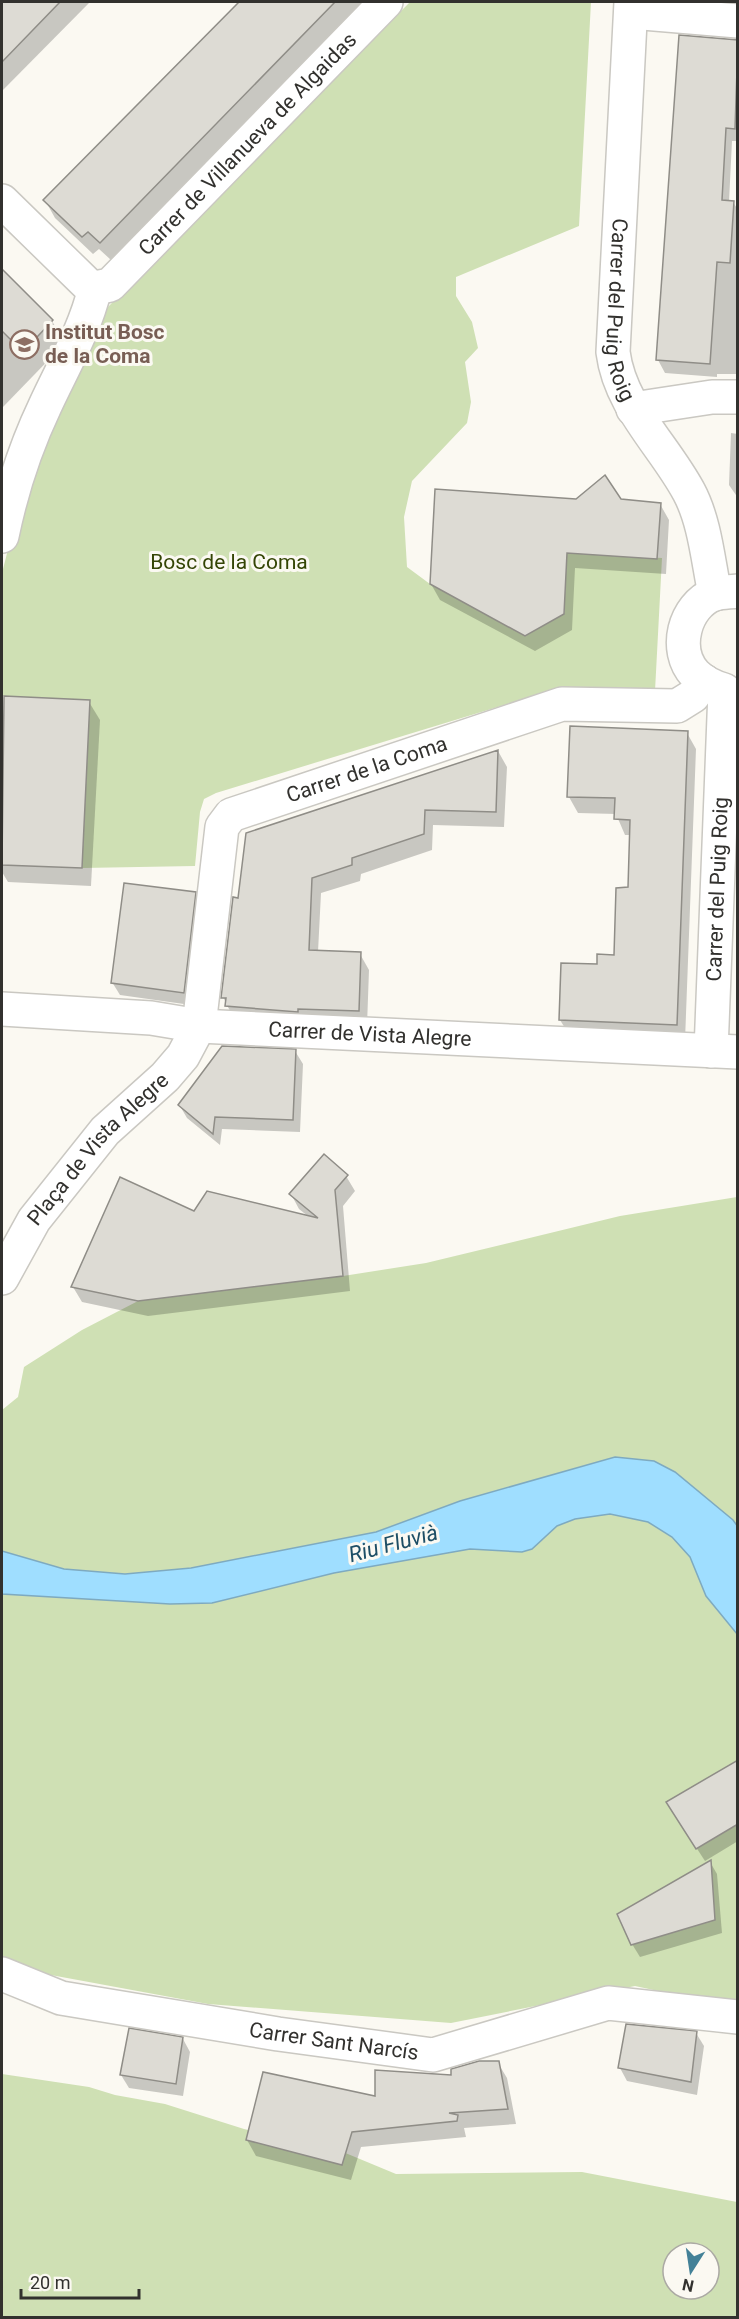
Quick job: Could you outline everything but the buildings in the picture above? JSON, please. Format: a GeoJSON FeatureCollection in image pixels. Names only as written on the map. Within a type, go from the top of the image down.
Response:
{"type":"FeatureCollection","features":[{"type":"Feature","properties":{"kind":"street","name":"Carrer de Villanueva de Algaidas"},"geometry":{"type":"LineString","coordinates":[[103,287],[386,2]]}},
{"type":"Feature","properties":{"kind":"street"},"geometry":{"type":"LineString","coordinates":[[631,7],[738,21]]}},
{"type":"Feature","properties":{"kind":"street","name":"Carrer del Puig Roig"},"geometry":{"type":"LineString","coordinates":[[631,7],[613,352],[622,387],[633,409],[668,455],[696,507],[726,592]]}},
{"type":"Feature","properties":{"kind":"street"},"geometry":{"type":"LineString","coordinates":[[2,201],[87,284],[103,287],[44,408],[29,445],[2,536]]}},
{"type":"Feature","properties":{"kind":"street"},"geometry":{"type":"LineString","coordinates":[[633,409],[712,397],[738,397]]}},
{"type":"Feature","properties":{"kind":"street"},"geometry":{"type":"LineString","coordinates":[[722,687],[689,664],[683,641],[693,610],[726,592]]}},
{"type":"Feature","properties":{"kind":"street","name":"Carrer del Puig Roig"},"geometry":{"type":"LineString","coordinates":[[722,687],[724,1052]]}},
{"type":"Feature","properties":{"kind":"street","name":"Carrer de la Coma"},"geometry":{"type":"LineString","coordinates":[[199,1026],[222,827],[231,815],[562,704],[677,706],[693,696],[722,687]]}},
{"type":"Feature","properties":{"kind":"street","name":"Carrer de Vista Alegre"},"geometry":{"type":"LineString","coordinates":[[2,1009],[151,1018],[199,1026],[724,1052]]}},
{"type":"Feature","properties":{"kind":"street","name":"Plaça de Vista Alegre"},"geometry":{"type":"LineString","coordinates":[[2,1278],[34,1220],[105,1131],[165,1077],[183,1056],[199,1026]]}},
{"type":"Feature","properties":{"kind":"street","name":"Carrer Sant Narcís"},"geometry":{"type":"LineString","coordinates":[[2,1974],[61,1998],[278,2034],[433,2055],[608,2003],[738,2017]]}},
{"type":"Feature","properties":{"kind":"green space","name":"Bosc de la Coma"},"geometry":{"type":"Polygon","coordinates":[[[410,2],[591,2],[579,226],[456,277],[456,296],[472,322],[478,348],[465,362],[471,402],[467,423],[412,481],[404,517],[407,567],[430,584],[525,636],[564,614],[567,553],[662,558],[655,691],[537,695],[216,793],[204,799],[200,812],[195,866],[82,868],[90,701],[2,696],[2,573],[28,476],[105,310],[410,2]]]}},
{"type":"Feature","properties":{"kind":"green space"},"geometry":{"type":"Polygon","coordinates":[[[737,1197],[737,1527],[733,1520],[675,1472],[615,1457],[460,1501],[376,1532],[191,1568],[125,1574],[64,1569],[2,1551],[2,1410],[18,1397],[24,1367],[82,1330],[138,1301],[343,1276],[426,1263],[620,1216],[737,1197]]]}},
{"type":"Feature","properties":{"kind":"green space"},"geometry":{"type":"Polygon","coordinates":[[[618,1490],[737,1589],[737,2008],[635,1986],[451,2023],[208,2004],[2,1966],[2,1565],[210,1584],[618,1490]]]}},
{"type":"Feature","properties":{"kind":"green space"},"geometry":{"type":"Polygon","coordinates":[[[2,2074],[89,2087],[115,2095],[165,2104],[244,2129],[343,2152],[396,2174],[582,2172],[737,2202],[737,2317],[2,2317],[2,2074]]]}},
{"type":"Feature","properties":{"kind":"water","name":"Riu Fluvià"},"geometry":{"type":"Polygon","coordinates":[[[615,1457],[654,1461],[675,1472],[733,1520],[738,1527],[737,1634],[706,1596],[690,1557],[672,1537],[648,1522],[610,1514],[575,1519],[557,1526],[532,1549],[522,1552],[470,1549],[334,1573],[212,1603],[170,1604],[2,1594],[2,1551],[64,1569],[125,1574],[191,1568],[376,1532],[460,1501],[615,1457]]]}},
{"type":"Feature","properties":{"kind":"place","name":"Institut Bosc de la Coma"},"geometry":{"type":"Point","coordinates":[24,344]}}]}
